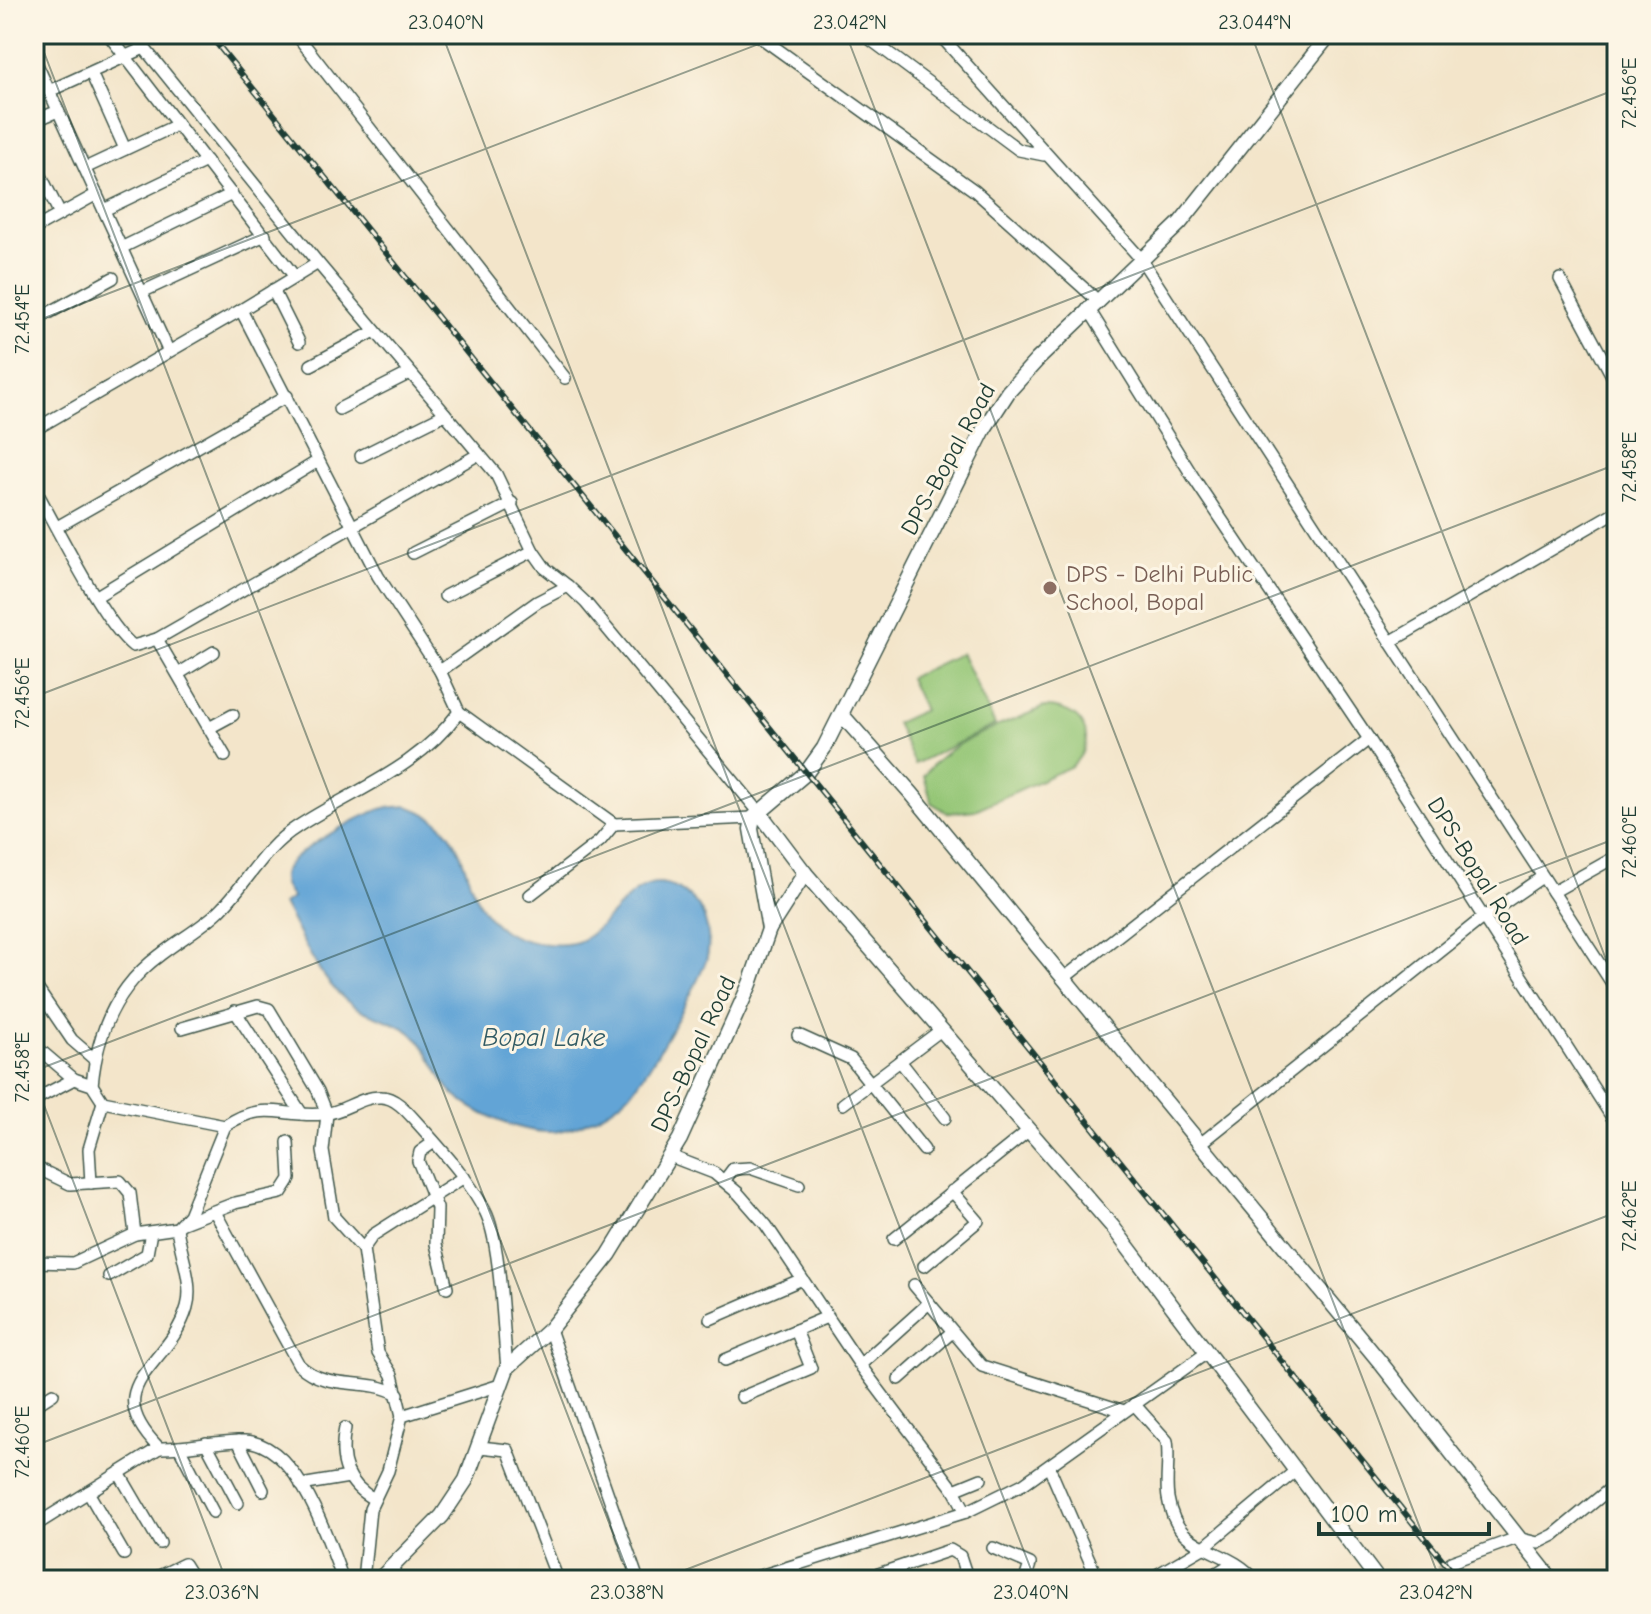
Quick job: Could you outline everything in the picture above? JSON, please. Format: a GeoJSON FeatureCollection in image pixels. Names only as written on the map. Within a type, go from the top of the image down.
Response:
{"type":"FeatureCollection","features":[{"type":"Feature","properties":{"kind":"street"},"geometry":{"type":"LineString","coordinates":[[108,34],[295,277]]}},
{"type":"Feature","properties":{"kind":"street"},"geometry":{"type":"LineString","coordinates":[[133,34],[318,263],[496,474],[533,551],[545,568],[586,603],[756,815],[1132,1251],[1205,1354],[1378,1580]]}},
{"type":"Feature","properties":{"kind":"street"},"geometry":{"type":"LineString","coordinates":[[296,34],[565,378]]}},
{"type":"Feature","properties":{"kind":"street"},"geometry":{"type":"LineString","coordinates":[[756,34],[975,191],[1098,299],[1180,223],[1330,34]]}},
{"type":"Feature","properties":{"kind":"street"},"geometry":{"type":"LineString","coordinates":[[863,34],[1019,150],[1044,155]]}},
{"type":"Feature","properties":{"kind":"street"},"geometry":{"type":"LineString","coordinates":[[939,34],[1044,155],[1141,259],[1617,991]]}},
{"type":"Feature","properties":{"kind":"street"},"geometry":{"type":"LineString","coordinates":[[49,91],[144,48]]}},
{"type":"Feature","properties":{"kind":"street"},"geometry":{"type":"LineString","coordinates":[[34,58],[168,350]]}},
{"type":"Feature","properties":{"kind":"street"},"geometry":{"type":"LineString","coordinates":[[91,73],[125,149]]}},
{"type":"Feature","properties":{"kind":"street"},"geometry":{"type":"LineString","coordinates":[[34,121],[58,111]]}},
{"type":"Feature","properties":{"kind":"street"},"geometry":{"type":"LineString","coordinates":[[85,168],[177,125]]}},
{"type":"Feature","properties":{"kind":"street"},"geometry":{"type":"LineString","coordinates":[[104,210],[206,161]]}},
{"type":"Feature","properties":{"kind":"street"},"geometry":{"type":"LineString","coordinates":[[34,162],[60,214]]}},
{"type":"Feature","properties":{"kind":"street"},"geometry":{"type":"LineString","coordinates":[[34,229],[97,194]]}},
{"type":"Feature","properties":{"kind":"street"},"geometry":{"type":"LineString","coordinates":[[121,248],[232,194]]}},
{"type":"Feature","properties":{"kind":"street"},"geometry":{"type":"LineString","coordinates":[[142,292],[265,235]]}},
{"type":"Feature","properties":{"kind":"street"},"geometry":{"type":"LineString","coordinates":[[34,430],[318,263]]}},
{"type":"Feature","properties":{"kind":"street"},"geometry":{"type":"LineString","coordinates":[[34,321],[113,278]]}},
{"type":"Feature","properties":{"kind":"street"},"geometry":{"type":"LineString","coordinates":[[1560,279],[1617,385]]}},
{"type":"Feature","properties":{"kind":"street"},"geometry":{"type":"LineString","coordinates":[[273,290],[299,342]]}},
{"type":"Feature","properties":{"kind":"street","name":"DPS-Bopal Road"},"geometry":{"type":"LineString","coordinates":[[379,1580],[395,1574],[442,1516],[466,1480],[480,1447],[497,1386],[507,1368],[550,1329],[609,1255],[670,1156],[750,984],[769,929],[751,829],[756,815],[806,773],[841,714],[984,429],[1008,392],[1098,299],[1195,480],[1369,739],[1481,919],[1617,1125]]}},
{"type":"Feature","properties":{"kind":"street"},"geometry":{"type":"LineString","coordinates":[[241,310],[378,576],[440,671],[459,712],[614,824],[756,815]]}},
{"type":"Feature","properties":{"kind":"street"},"geometry":{"type":"LineString","coordinates":[[311,365],[375,331]]}},
{"type":"Feature","properties":{"kind":"street"},"geometry":{"type":"LineString","coordinates":[[339,409],[410,373]]}},
{"type":"Feature","properties":{"kind":"street"},"geometry":{"type":"LineString","coordinates":[[57,527],[287,396]]}},
{"type":"Feature","properties":{"kind":"street"},"geometry":{"type":"LineString","coordinates":[[361,456],[445,414]]}},
{"type":"Feature","properties":{"kind":"street"},"geometry":{"type":"LineString","coordinates":[[34,487],[97,596],[124,639],[133,646],[157,639],[479,454]]}},
{"type":"Feature","properties":{"kind":"street"},"geometry":{"type":"LineString","coordinates":[[97,596],[318,461]]}},
{"type":"Feature","properties":{"kind":"street"},"geometry":{"type":"LineString","coordinates":[[413,553],[512,503]]}},
{"type":"Feature","properties":{"kind":"street"},"geometry":{"type":"LineString","coordinates":[[1390,642],[1617,511]]}},
{"type":"Feature","properties":{"kind":"street"},"geometry":{"type":"LineString","coordinates":[[445,596],[533,551]]}},
{"type":"Feature","properties":{"kind":"street"},"geometry":{"type":"LineString","coordinates":[[440,671],[537,602],[568,586]]}},
{"type":"Feature","properties":{"kind":"street"},"geometry":{"type":"LineString","coordinates":[[157,639],[225,756]]}},
{"type":"Feature","properties":{"kind":"street"},"geometry":{"type":"LineString","coordinates":[[178,674],[214,652]]}},
{"type":"Feature","properties":{"kind":"street"},"geometry":{"type":"LineString","coordinates":[[225,1126],[103,1102],[92,1085],[94,1059],[111,1010],[130,982],[157,957],[219,911],[273,844],[296,827],[422,754],[459,712]]}},
{"type":"Feature","properties":{"kind":"street"},"geometry":{"type":"LineString","coordinates":[[841,714],[1064,978],[1380,1362],[1552,1580]]}},
{"type":"Feature","properties":{"kind":"street"},"geometry":{"type":"LineString","coordinates":[[209,728],[233,715]]}},
{"type":"Feature","properties":{"kind":"street"},"geometry":{"type":"LineString","coordinates":[[1064,978],[1369,739]]}},
{"type":"Feature","properties":{"kind":"street"},"geometry":{"type":"LineString","coordinates":[[530,895],[600,841],[614,824]]}},
{"type":"Feature","properties":{"kind":"street"},"geometry":{"type":"LineString","coordinates":[[1553,892],[1617,856]]}},
{"type":"Feature","properties":{"kind":"street"},"geometry":{"type":"LineString","coordinates":[[769,929],[805,873]]}},
{"type":"Feature","properties":{"kind":"street"},"geometry":{"type":"LineString","coordinates":[[1199,1145],[1481,919],[1542,877]]}},
{"type":"Feature","properties":{"kind":"street"},"geometry":{"type":"LineString","coordinates":[[34,984],[72,1040],[94,1059]]}},
{"type":"Feature","properties":{"kind":"street"},"geometry":{"type":"LineString","coordinates":[[182,1028],[264,1005],[314,1082],[327,1114],[323,1151],[334,1217],[363,1249],[378,1353],[392,1375],[402,1416],[388,1471],[374,1499],[363,1551],[363,1580]]}},
{"type":"Feature","properties":{"kind":"street"},"geometry":{"type":"LineString","coordinates":[[235,1011],[302,1114]]}},
{"type":"Feature","properties":{"kind":"street"},"geometry":{"type":"LineString","coordinates":[[843,1104],[941,1030]]}},
{"type":"Feature","properties":{"kind":"street"},"geometry":{"type":"LineString","coordinates":[[798,1035],[851,1059],[924,1150]]}},
{"type":"Feature","properties":{"kind":"street"},"geometry":{"type":"LineString","coordinates":[[34,1045],[74,1079],[92,1085]]}},
{"type":"Feature","properties":{"kind":"street"},"geometry":{"type":"LineString","coordinates":[[900,1061],[945,1118]]}},
{"type":"Feature","properties":{"kind":"street"},"geometry":{"type":"LineString","coordinates":[[34,1100],[74,1079]]}},
{"type":"Feature","properties":{"kind":"street"},"geometry":{"type":"LineString","coordinates":[[159,1448],[142,1432],[132,1405],[134,1387],[170,1338],[187,1307],[180,1226],[225,1126],[244,1113],[266,1109],[327,1114],[364,1099],[383,1096],[400,1105],[464,1177],[487,1215],[499,1281],[507,1368]]}},
{"type":"Feature","properties":{"kind":"street"},"geometry":{"type":"LineString","coordinates":[[91,1183],[89,1149],[103,1102]]}},
{"type":"Feature","properties":{"kind":"street"},"geometry":{"type":"LineString","coordinates":[[894,1239],[1028,1131]]}},
{"type":"Feature","properties":{"kind":"street"},"geometry":{"type":"LineString","coordinates":[[34,1262],[73,1263],[135,1234],[180,1226],[251,1199],[281,1193],[290,1179],[288,1142]]}},
{"type":"Feature","properties":{"kind":"street"},"geometry":{"type":"LineString","coordinates":[[434,1142],[418,1156],[434,1196],[436,1244],[447,1288]]}},
{"type":"Feature","properties":{"kind":"street"},"geometry":{"type":"LineString","coordinates":[[670,1156],[693,1163],[724,1181],[766,1225],[800,1280],[954,1490],[966,1512]]}},
{"type":"Feature","properties":{"kind":"street"},"geometry":{"type":"LineString","coordinates":[[724,1181],[733,1169],[750,1168],[799,1185]]}},
{"type":"Feature","properties":{"kind":"street"},"geometry":{"type":"LineString","coordinates":[[34,1170],[39,1169],[70,1184],[120,1181],[130,1193],[135,1234]]}},
{"type":"Feature","properties":{"kind":"street"},"geometry":{"type":"LineString","coordinates":[[363,1249],[373,1235],[464,1177]]}},
{"type":"Feature","properties":{"kind":"street"},"geometry":{"type":"LineString","coordinates":[[924,1266],[978,1221],[952,1191]]}},
{"type":"Feature","properties":{"kind":"street"},"geometry":{"type":"LineString","coordinates":[[215,1212],[299,1365],[322,1381],[372,1383],[398,1394]]}},
{"type":"Feature","properties":{"kind":"street"},"geometry":{"type":"LineString","coordinates":[[34,1217],[34,1223]]}},
{"type":"Feature","properties":{"kind":"street"},"geometry":{"type":"LineString","coordinates":[[109,1276],[147,1254],[151,1232]]}},
{"type":"Feature","properties":{"kind":"street"},"geometry":{"type":"LineString","coordinates":[[710,1319],[800,1280]]}},
{"type":"Feature","properties":{"kind":"street"},"geometry":{"type":"LineString","coordinates":[[914,1285],[982,1366],[1000,1375],[1129,1408],[1167,1441],[1168,1498],[1172,1514],[1186,1539],[1233,1563],[1255,1580]]}},
{"type":"Feature","properties":{"kind":"street"},"geometry":{"type":"LineString","coordinates":[[860,1365],[929,1303]]}},
{"type":"Feature","properties":{"kind":"street"},"geometry":{"type":"LineString","coordinates":[[725,1360],[827,1317]]}},
{"type":"Feature","properties":{"kind":"street"},"geometry":{"type":"LineString","coordinates":[[550,1329],[638,1580]]}},
{"type":"Feature","properties":{"kind":"street"},"geometry":{"type":"LineString","coordinates":[[742,1397],[811,1368],[796,1330]]}},
{"type":"Feature","properties":{"kind":"street"},"geometry":{"type":"LineString","coordinates":[[899,1379],[952,1332]]}},
{"type":"Feature","properties":{"kind":"street"},"geometry":{"type":"LineString","coordinates":[[747,1580],[966,1512],[1023,1484],[1205,1354]]}},
{"type":"Feature","properties":{"kind":"street"},"geometry":{"type":"LineString","coordinates":[[402,1416],[497,1386]]}},
{"type":"Feature","properties":{"kind":"street"},"geometry":{"type":"LineString","coordinates":[[34,1406],[53,1394]]}},
{"type":"Feature","properties":{"kind":"street"},"geometry":{"type":"LineString","coordinates":[[345,1428],[341,1450],[349,1477],[363,1493],[374,1499]]}},
{"type":"Feature","properties":{"kind":"street"},"geometry":{"type":"LineString","coordinates":[[238,1441],[263,1490]]}},
{"type":"Feature","properties":{"kind":"street"},"geometry":{"type":"LineString","coordinates":[[34,1526],[159,1448],[238,1441],[263,1444],[274,1450],[301,1485],[343,1580]]}},
{"type":"Feature","properties":{"kind":"street"},"geometry":{"type":"LineString","coordinates":[[206,1443],[238,1503]]}},
{"type":"Feature","properties":{"kind":"street"},"geometry":{"type":"LineString","coordinates":[[179,1447],[213,1512]]}},
{"type":"Feature","properties":{"kind":"street"},"geometry":{"type":"LineString","coordinates":[[480,1447],[508,1450],[558,1580]]}},
{"type":"Feature","properties":{"kind":"street"},"geometry":{"type":"LineString","coordinates":[[1049,1467],[1098,1580]]}},
{"type":"Feature","properties":{"kind":"street"},"geometry":{"type":"LineString","coordinates":[[1148,1580],[1203,1548],[1294,1472]]}},
{"type":"Feature","properties":{"kind":"street"},"geometry":{"type":"LineString","coordinates":[[119,1473],[160,1543]]}},
{"type":"Feature","properties":{"kind":"street"},"geometry":{"type":"LineString","coordinates":[[301,1485],[349,1477]]}},
{"type":"Feature","properties":{"kind":"street"},"geometry":{"type":"LineString","coordinates":[[954,1490],[981,1479]]}},
{"type":"Feature","properties":{"kind":"street"},"geometry":{"type":"LineString","coordinates":[[1451,1562],[1517,1538],[1538,1543],[1554,1535],[1617,1483]]}},
{"type":"Feature","properties":{"kind":"street"},"geometry":{"type":"LineString","coordinates":[[88,1492],[124,1554]]}},
{"type":"Feature","properties":{"kind":"street"},"geometry":{"type":"LineString","coordinates":[[993,1548],[1030,1564],[1025,1580]]}},
{"type":"Feature","properties":{"kind":"street"},"geometry":{"type":"LineString","coordinates":[[861,1580],[950,1550],[960,1556],[968,1580]]}},
{"type":"Feature","properties":{"kind":"street"},"geometry":{"type":"LineString","coordinates":[[1206,1580],[1233,1563]]}},
{"type":"Feature","properties":{"kind":"street"},"geometry":{"type":"LineString","coordinates":[[151,1580],[184,1564],[194,1580]]}},
{"type":"Feature","properties":{"kind":"green space"},"geometry":{"type":"Polygon","coordinates":[[[961,653],[995,725],[915,764],[896,723],[924,710],[909,678],[961,653]]]}},
{"type":"Feature","properties":{"kind":"green space"},"geometry":{"type":"Polygon","coordinates":[[[1044,707],[1068,712],[1083,726],[1085,745],[1072,766],[975,810],[948,813],[932,803],[924,776],[934,763],[978,734],[1044,707]]]}},
{"type":"Feature","properties":{"kind":"water","name":"Bopal Lake"},"geometry":{"type":"Polygon","coordinates":[[[407,806],[431,817],[447,831],[457,847],[477,900],[489,917],[513,936],[544,944],[575,943],[595,931],[631,896],[644,887],[658,884],[674,887],[697,905],[707,928],[708,945],[701,974],[646,1072],[626,1097],[610,1109],[579,1125],[550,1132],[491,1118],[452,1092],[416,1037],[397,1024],[355,1007],[322,974],[283,904],[292,898],[284,885],[283,875],[287,866],[310,846],[357,819],[381,809],[407,806]]]}},
{"type":"Feature","properties":{"kind":"tunnel"},"geometry":{"type":"LineString","coordinates":[[1427,1578],[1451,1562]]}},
{"type":"Feature","properties":{"kind":"railway"},"geometry":{"type":"LineString","coordinates":[[209,34],[1459,1580]]}},
{"type":"Feature","properties":{"kind":"place","name":"DPS - Delhi Public School, Bopal"},"geometry":{"type":"Point","coordinates":[1050,588]}}]}
